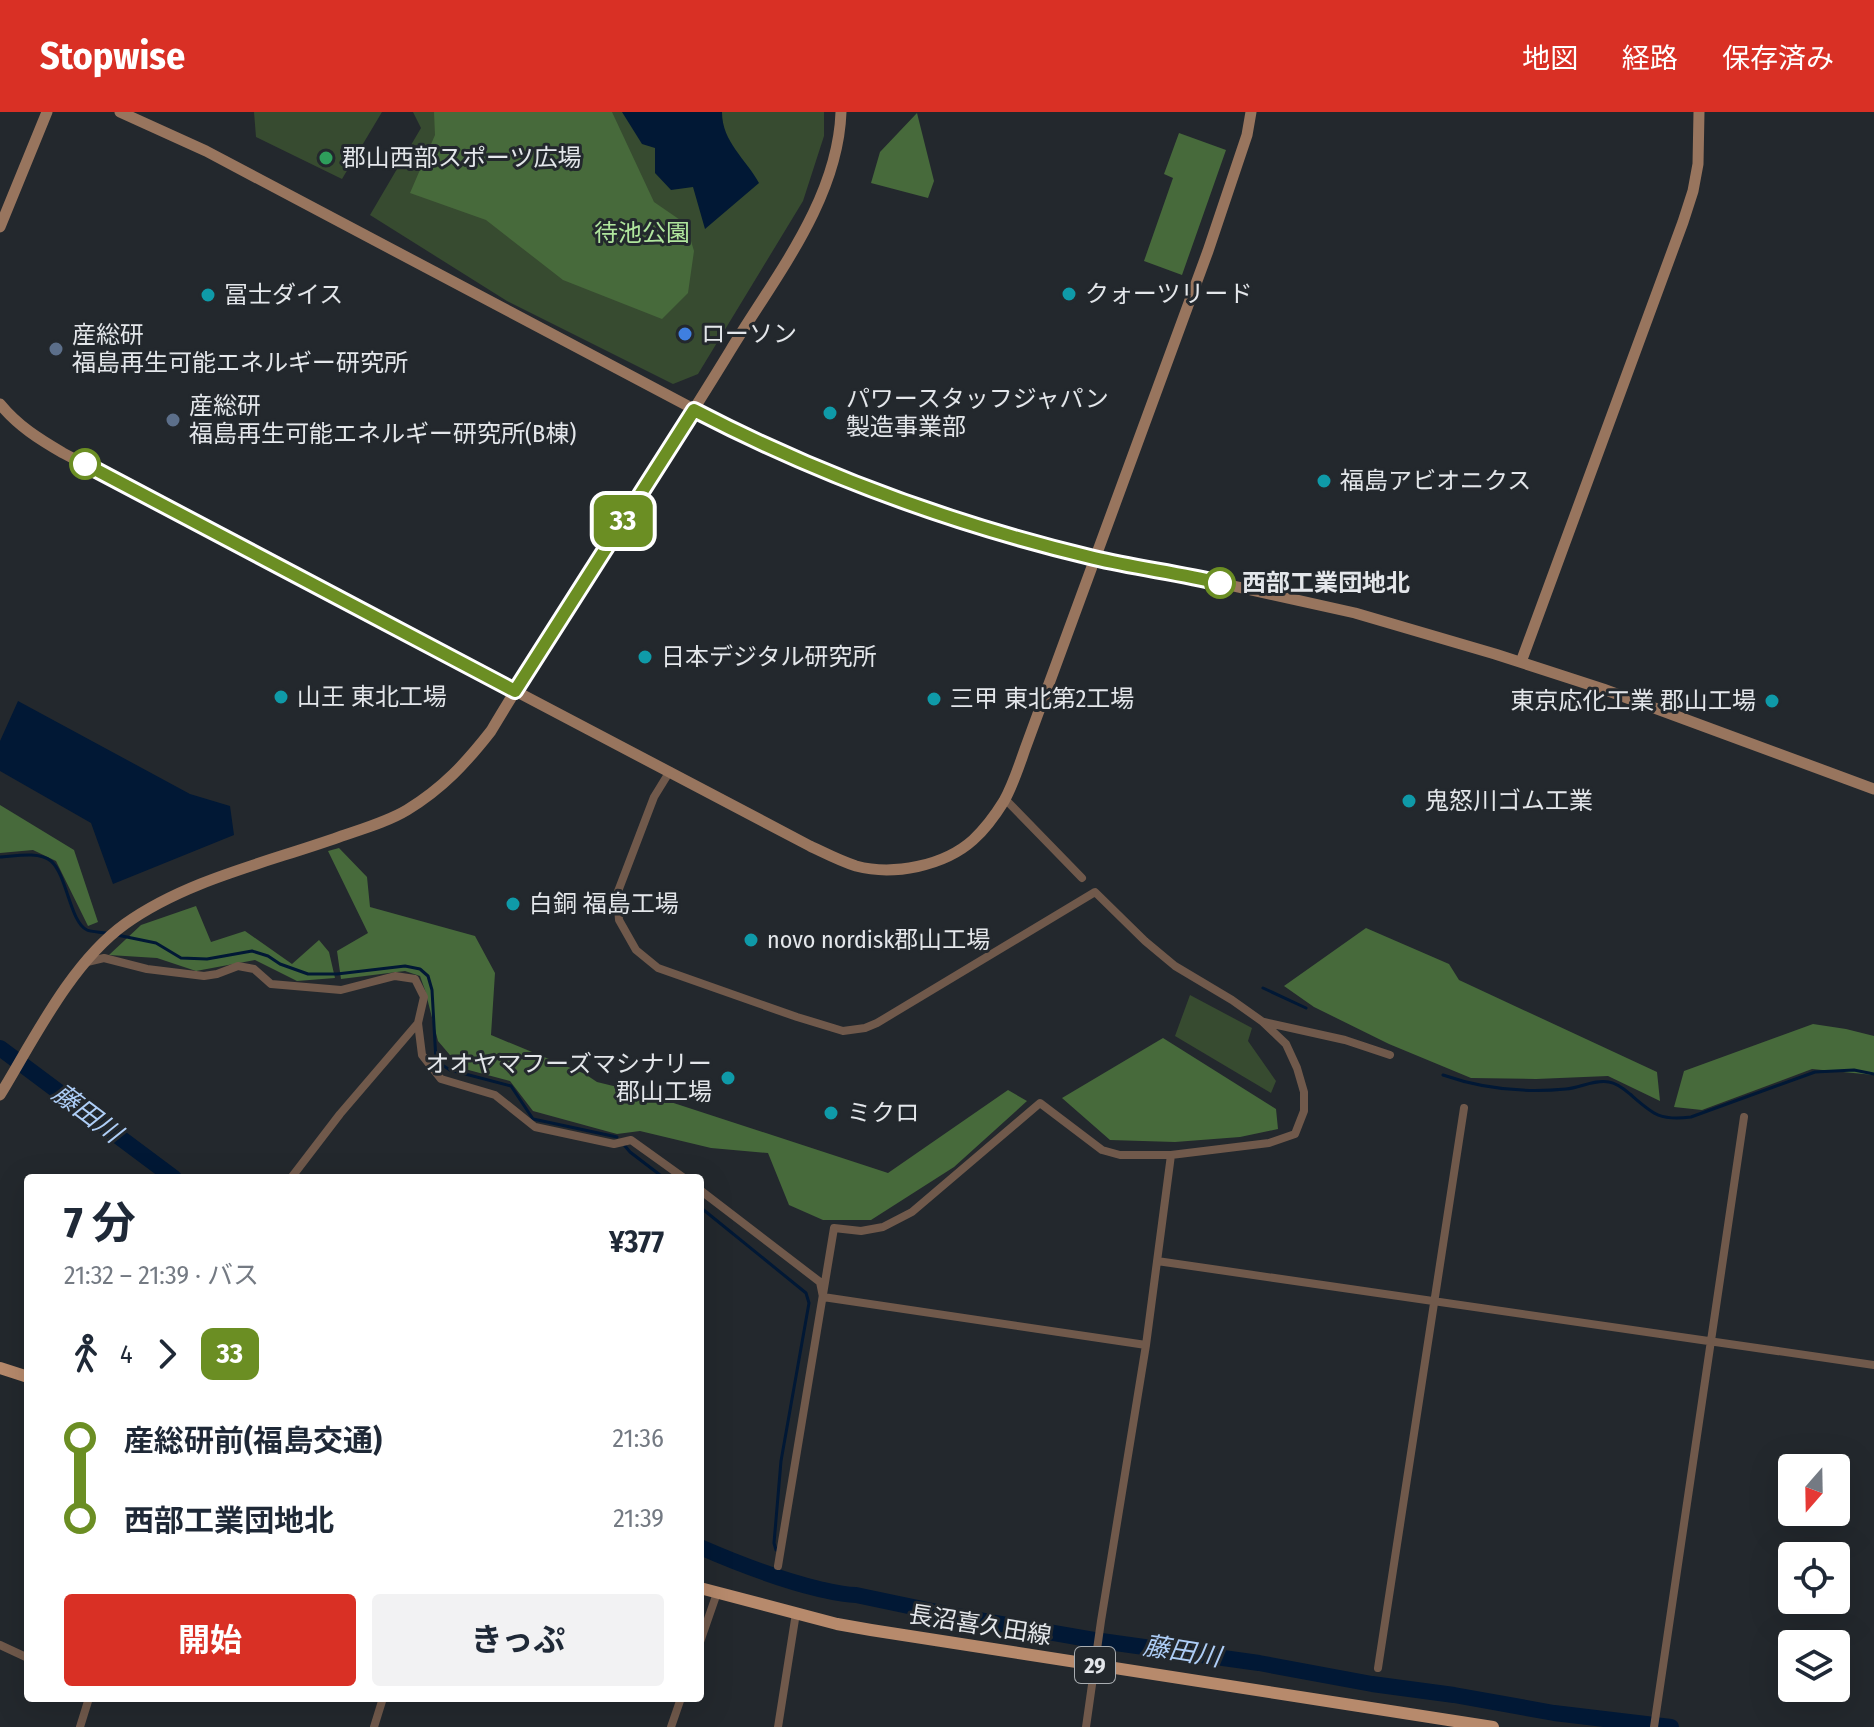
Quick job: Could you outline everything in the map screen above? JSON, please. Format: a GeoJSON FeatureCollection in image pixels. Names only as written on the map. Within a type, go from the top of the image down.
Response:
{"type":"FeatureCollection","features":[{"type":"Feature","properties":{"kind":"main road"},"geometry":{"type":"LineString","coordinates":[[0,1368],[24,1376]]}},
{"type":"Feature","properties":{"kind":"main road","name":"長沼喜久田線"},"geometry":{"type":"LineString","coordinates":[[704,1589],[871,1630],[1096,1662],[1409,1720],[1493,1727]]}},
{"type":"Feature","properties":{"kind":"street"},"geometry":{"type":"LineString","coordinates":[[0,227],[47,112]]}},
{"type":"Feature","properties":{"kind":"street"},"geometry":{"type":"LineString","coordinates":[[120,112],[206,151],[739,433],[836,477],[930,510],[1095,558],[1193,577],[1408,627],[1603,689],[1874,789]]}},
{"type":"Feature","properties":{"kind":"street"},"geometry":{"type":"LineString","coordinates":[[2,1092],[58,998],[99,947],[143,912],[213,880],[368,827],[405,811],[448,781],[468,760],[491,731],[694,410],[819,204],[834,158],[841,112]]}},
{"type":"Feature","properties":{"kind":"street"},"geometry":{"type":"LineString","coordinates":[[0,404],[18,425],[37,438],[833,858],[858,866],[883,869],[930,863],[972,841],[1005,799],[1208,251],[1247,135],[1251,112]]}},
{"type":"Feature","properties":{"kind":"street"},"geometry":{"type":"LineString","coordinates":[[1521,662],[1686,212],[1698,164],[1699,112]]}},
{"type":"Feature","properties":{"kind":"street"},"geometry":{"type":"LineString","coordinates":[[670,771],[654,797],[617,894],[616,907],[619,920],[636,950],[658,968],[843,1031],[865,1028],[1095,892],[1175,966],[1232,1000],[1263,1022],[1286,1044],[1304,1092],[1304,1111],[1295,1134],[1269,1143],[1171,1155],[1120,1155],[1102,1150],[1040,1103],[912,1212],[883,1227],[861,1231],[834,1228],[778,1566]]}},
{"type":"Feature","properties":{"kind":"street"},"geometry":{"type":"LineString","coordinates":[[1005,799],[1082,878]]}},
{"type":"Feature","properties":{"kind":"street"},"geometry":{"type":"LineString","coordinates":[[87,962],[104,958],[147,969],[204,976],[238,966],[254,969],[271,984],[341,990],[395,976],[415,979],[424,997],[418,1023],[422,1055],[441,1079],[495,1095],[535,1127],[614,1144],[631,1140],[678,1174]]}},
{"type":"Feature","properties":{"kind":"street"},"geometry":{"type":"LineString","coordinates":[[1263,1022],[1345,1040],[1390,1055]]}},
{"type":"Feature","properties":{"kind":"street"},"geometry":{"type":"LineString","coordinates":[[294,1174],[340,1114],[418,1023]]}},
{"type":"Feature","properties":{"kind":"street"},"geometry":{"type":"LineString","coordinates":[[1378,1668],[1464,1108]]}},
{"type":"Feature","properties":{"kind":"street"},"geometry":{"type":"LineString","coordinates":[[1654,1727],[1744,1117]]}},
{"type":"Feature","properties":{"kind":"street"},"geometry":{"type":"LineString","coordinates":[[1086,1727],[1146,1345],[1171,1155]]}},
{"type":"Feature","properties":{"kind":"street"},"geometry":{"type":"LineString","coordinates":[[704,1193],[820,1282],[823,1297]]}},
{"type":"Feature","properties":{"kind":"street"},"geometry":{"type":"LineString","coordinates":[[1157,1261],[1874,1365]]}},
{"type":"Feature","properties":{"kind":"street"},"geometry":{"type":"LineString","coordinates":[[823,1297],[1146,1345]]}},
{"type":"Feature","properties":{"kind":"street"},"geometry":{"type":"LineString","coordinates":[[704,1630],[717,1593]]}},
{"type":"Feature","properties":{"kind":"street"},"geometry":{"type":"LineString","coordinates":[[778,1727],[796,1613]]}},
{"type":"Feature","properties":{"kind":"street"},"geometry":{"type":"LineString","coordinates":[[0,1645],[24,1656]]}},
{"type":"Feature","properties":{"kind":"street"},"geometry":{"type":"LineString","coordinates":[[80,1727],[88,1702]]}},
{"type":"Feature","properties":{"kind":"street"},"geometry":{"type":"LineString","coordinates":[[374,1727],[382,1702]]}},
{"type":"Feature","properties":{"kind":"street"},"geometry":{"type":"LineString","coordinates":[[671,1727],[680,1702]]}},
{"type":"Feature","properties":{"kind":"green space","name":"郡山西部スポーツ広場"},"geometry":{"type":"Polygon","coordinates":[[[254,112],[382,112],[342,179],[256,137],[254,112]]]}},
{"type":"Feature","properties":{"kind":"green space","name":"待池公園"},"geometry":{"type":"Polygon","coordinates":[[[413,112],[824,112],[824,136],[803,201],[698,374],[673,384],[507,301],[370,215],[421,128],[413,112]]]}},
{"type":"Feature","properties":{"kind":"green space"},"geometry":{"type":"Polygon","coordinates":[[[434,112],[612,112],[654,202],[686,224],[694,251],[688,293],[662,319],[563,280],[486,220],[410,193],[435,135],[434,112]]]}},
{"type":"Feature","properties":{"kind":"green space"},"geometry":{"type":"Polygon","coordinates":[[[917,113],[934,181],[928,198],[871,183],[880,152],[917,113]]]}},
{"type":"Feature","properties":{"kind":"green space"},"geometry":{"type":"Polygon","coordinates":[[[1179,133],[1226,150],[1182,275],[1144,261],[1173,178],[1164,174],[1179,133]]]}},
{"type":"Feature","properties":{"kind":"green space"},"geometry":{"type":"Polygon","coordinates":[[[0,805],[74,850],[98,922],[88,926],[56,861],[33,850],[0,853],[0,805]]]}},
{"type":"Feature","properties":{"kind":"green space"},"geometry":{"type":"Polygon","coordinates":[[[339,848],[367,877],[370,907],[475,936],[495,973],[491,1035],[585,1074],[597,1082],[646,1094],[888,1173],[1008,1090],[1027,1101],[954,1167],[871,1220],[823,1220],[789,1205],[768,1153],[711,1148],[640,1131],[617,1134],[533,1111],[510,1081],[461,1068],[438,1041],[420,976],[405,971],[341,979],[337,951],[368,933],[328,851],[339,848]]]}},
{"type":"Feature","properties":{"kind":"green space"},"geometry":{"type":"Polygon","coordinates":[[[196,906],[211,942],[245,931],[292,964],[319,940],[329,952],[335,978],[297,981],[255,960],[196,971],[157,958],[109,955],[141,925],[196,906]]]}},
{"type":"Feature","properties":{"kind":"green space"},"geometry":{"type":"Polygon","coordinates":[[[1366,928],[1449,964],[1459,980],[1657,1072],[1660,1101],[1608,1076],[1471,1078],[1389,1044],[1314,1007],[1284,986],[1366,928]]]}},
{"type":"Feature","properties":{"kind":"green space"},"geometry":{"type":"Polygon","coordinates":[[[1190,995],[1252,1028],[1248,1041],[1276,1081],[1271,1093],[1175,1036],[1190,995]]]}},
{"type":"Feature","properties":{"kind":"green space"},"geometry":{"type":"Polygon","coordinates":[[[1813,1024],[1874,1036],[1874,1075],[1812,1069],[1702,1110],[1674,1107],[1684,1071],[1813,1024]]]}},
{"type":"Feature","properties":{"kind":"green space"},"geometry":{"type":"Polygon","coordinates":[[[1163,1038],[1276,1109],[1278,1129],[1240,1137],[1175,1142],[1110,1140],[1062,1098],[1163,1038]]]}},
{"type":"Feature","properties":{"kind":"water"},"geometry":{"type":"Polygon","coordinates":[[[622,112],[722,112],[730,141],[759,183],[705,229],[693,187],[671,190],[655,173],[655,148],[642,144],[622,112]]]}},
{"type":"Feature","properties":{"kind":"water"},"geometry":{"type":"Polygon","coordinates":[[[18,701],[190,794],[230,806],[234,835],[113,884],[91,823],[0,771],[0,741],[18,701]]]}},
{"type":"Feature","properties":{"kind":"waterway"},"geometry":{"type":"LineString","coordinates":[[0,857],[34,855],[51,861],[81,925],[89,931],[106,933]]}},
{"type":"Feature","properties":{"kind":"waterway"},"geometry":{"type":"LineString","coordinates":[[117,935],[156,943],[181,958],[207,959],[252,951],[308,974],[405,966],[420,969],[428,976],[432,990],[436,1061],[450,1070],[511,1086],[533,1119],[617,1137]]}},
{"type":"Feature","properties":{"kind":"waterway"},"geometry":{"type":"LineString","coordinates":[[1263,988],[1306,1008]]}},
{"type":"Feature","properties":{"kind":"waterway","name":"藤田川"},"geometry":{"type":"LineString","coordinates":[[0,1048],[169,1174]]}},
{"type":"Feature","properties":{"kind":"waterway"},"geometry":{"type":"LineString","coordinates":[[1443,1075],[1473,1084],[1520,1090],[1566,1089],[1609,1082],[1620,1086],[1657,1114],[1680,1118],[1691,1117],[1815,1072],[1854,1070],[1874,1074]]}},
{"type":"Feature","properties":{"kind":"waterway"},"geometry":{"type":"LineString","coordinates":[[625,1146],[659,1174]]}},
{"type":"Feature","properties":{"kind":"waterway"},"geometry":{"type":"LineString","coordinates":[[704,1210],[806,1293],[809,1303],[781,1461],[776,1550]]}},
{"type":"Feature","properties":{"kind":"waterway","name":"藤田川"},"geometry":{"type":"LineString","coordinates":[[704,1549],[804,1585],[956,1616],[1554,1713],[1671,1727]]}},
{"type":"Feature","properties":{"kind":"bus line","name":"33"},"geometry":{"type":"LineString","coordinates":[[85,464],[515,691],[694,410],[836,477],[930,510],[1095,558],[1220,583]]}},
{"type":"Feature","properties":{"kind":"place","name":"郡山西部スポーツ広場"},"geometry":{"type":"Point","coordinates":[326,158]}},
{"type":"Feature","properties":{"kind":"place","name":"クォーツリード"},"geometry":{"type":"Point","coordinates":[1069,294]}},
{"type":"Feature","properties":{"kind":"place","name":"冨士ダイス"},"geometry":{"type":"Point","coordinates":[208,295]}},
{"type":"Feature","properties":{"kind":"place","name":"ローソン"},"geometry":{"type":"Point","coordinates":[685,334]}},
{"type":"Feature","properties":{"kind":"place","name":"産総研 福島再生可能エネルギー研究所"},"geometry":{"type":"Point","coordinates":[56,349]}},
{"type":"Feature","properties":{"kind":"place","name":"パワースタッフジャパン 製造事業部"},"geometry":{"type":"Point","coordinates":[830,413]}},
{"type":"Feature","properties":{"kind":"place","name":"産総研 福島再生可能エネルギー研究所(B棟)"},"geometry":{"type":"Point","coordinates":[173,420]}},
{"type":"Feature","properties":{"kind":"place","name":"福島アビオニクス"},"geometry":{"type":"Point","coordinates":[1324,481]}},
{"type":"Feature","properties":{"kind":"place","name":"西部工業団地北"},"geometry":{"type":"Point","coordinates":[1220,583]}},
{"type":"Feature","properties":{"kind":"place","name":"日本デジタル研究所"},"geometry":{"type":"Point","coordinates":[645,657]}},
{"type":"Feature","properties":{"kind":"place","name":"山王 東北工場"},"geometry":{"type":"Point","coordinates":[281,697]}},
{"type":"Feature","properties":{"kind":"place","name":"三甲 東北第2工場"},"geometry":{"type":"Point","coordinates":[934,699]}},
{"type":"Feature","properties":{"kind":"place","name":"東京応化工業 郡山工場"},"geometry":{"type":"Point","coordinates":[1772,701]}},
{"type":"Feature","properties":{"kind":"place","name":"鬼怒川ゴム工業"},"geometry":{"type":"Point","coordinates":[1409,801]}},
{"type":"Feature","properties":{"kind":"place","name":"白銅 福島工場"},"geometry":{"type":"Point","coordinates":[513,904]}},
{"type":"Feature","properties":{"kind":"place","name":"novo nordisk郡山工場"},"geometry":{"type":"Point","coordinates":[751,940]}},
{"type":"Feature","properties":{"kind":"place","name":"オオヤマフーズマシナリー 郡山工場"},"geometry":{"type":"Point","coordinates":[728,1078]}},
{"type":"Feature","properties":{"kind":"place","name":"ミクロ"},"geometry":{"type":"Point","coordinates":[831,1113]}}]}
